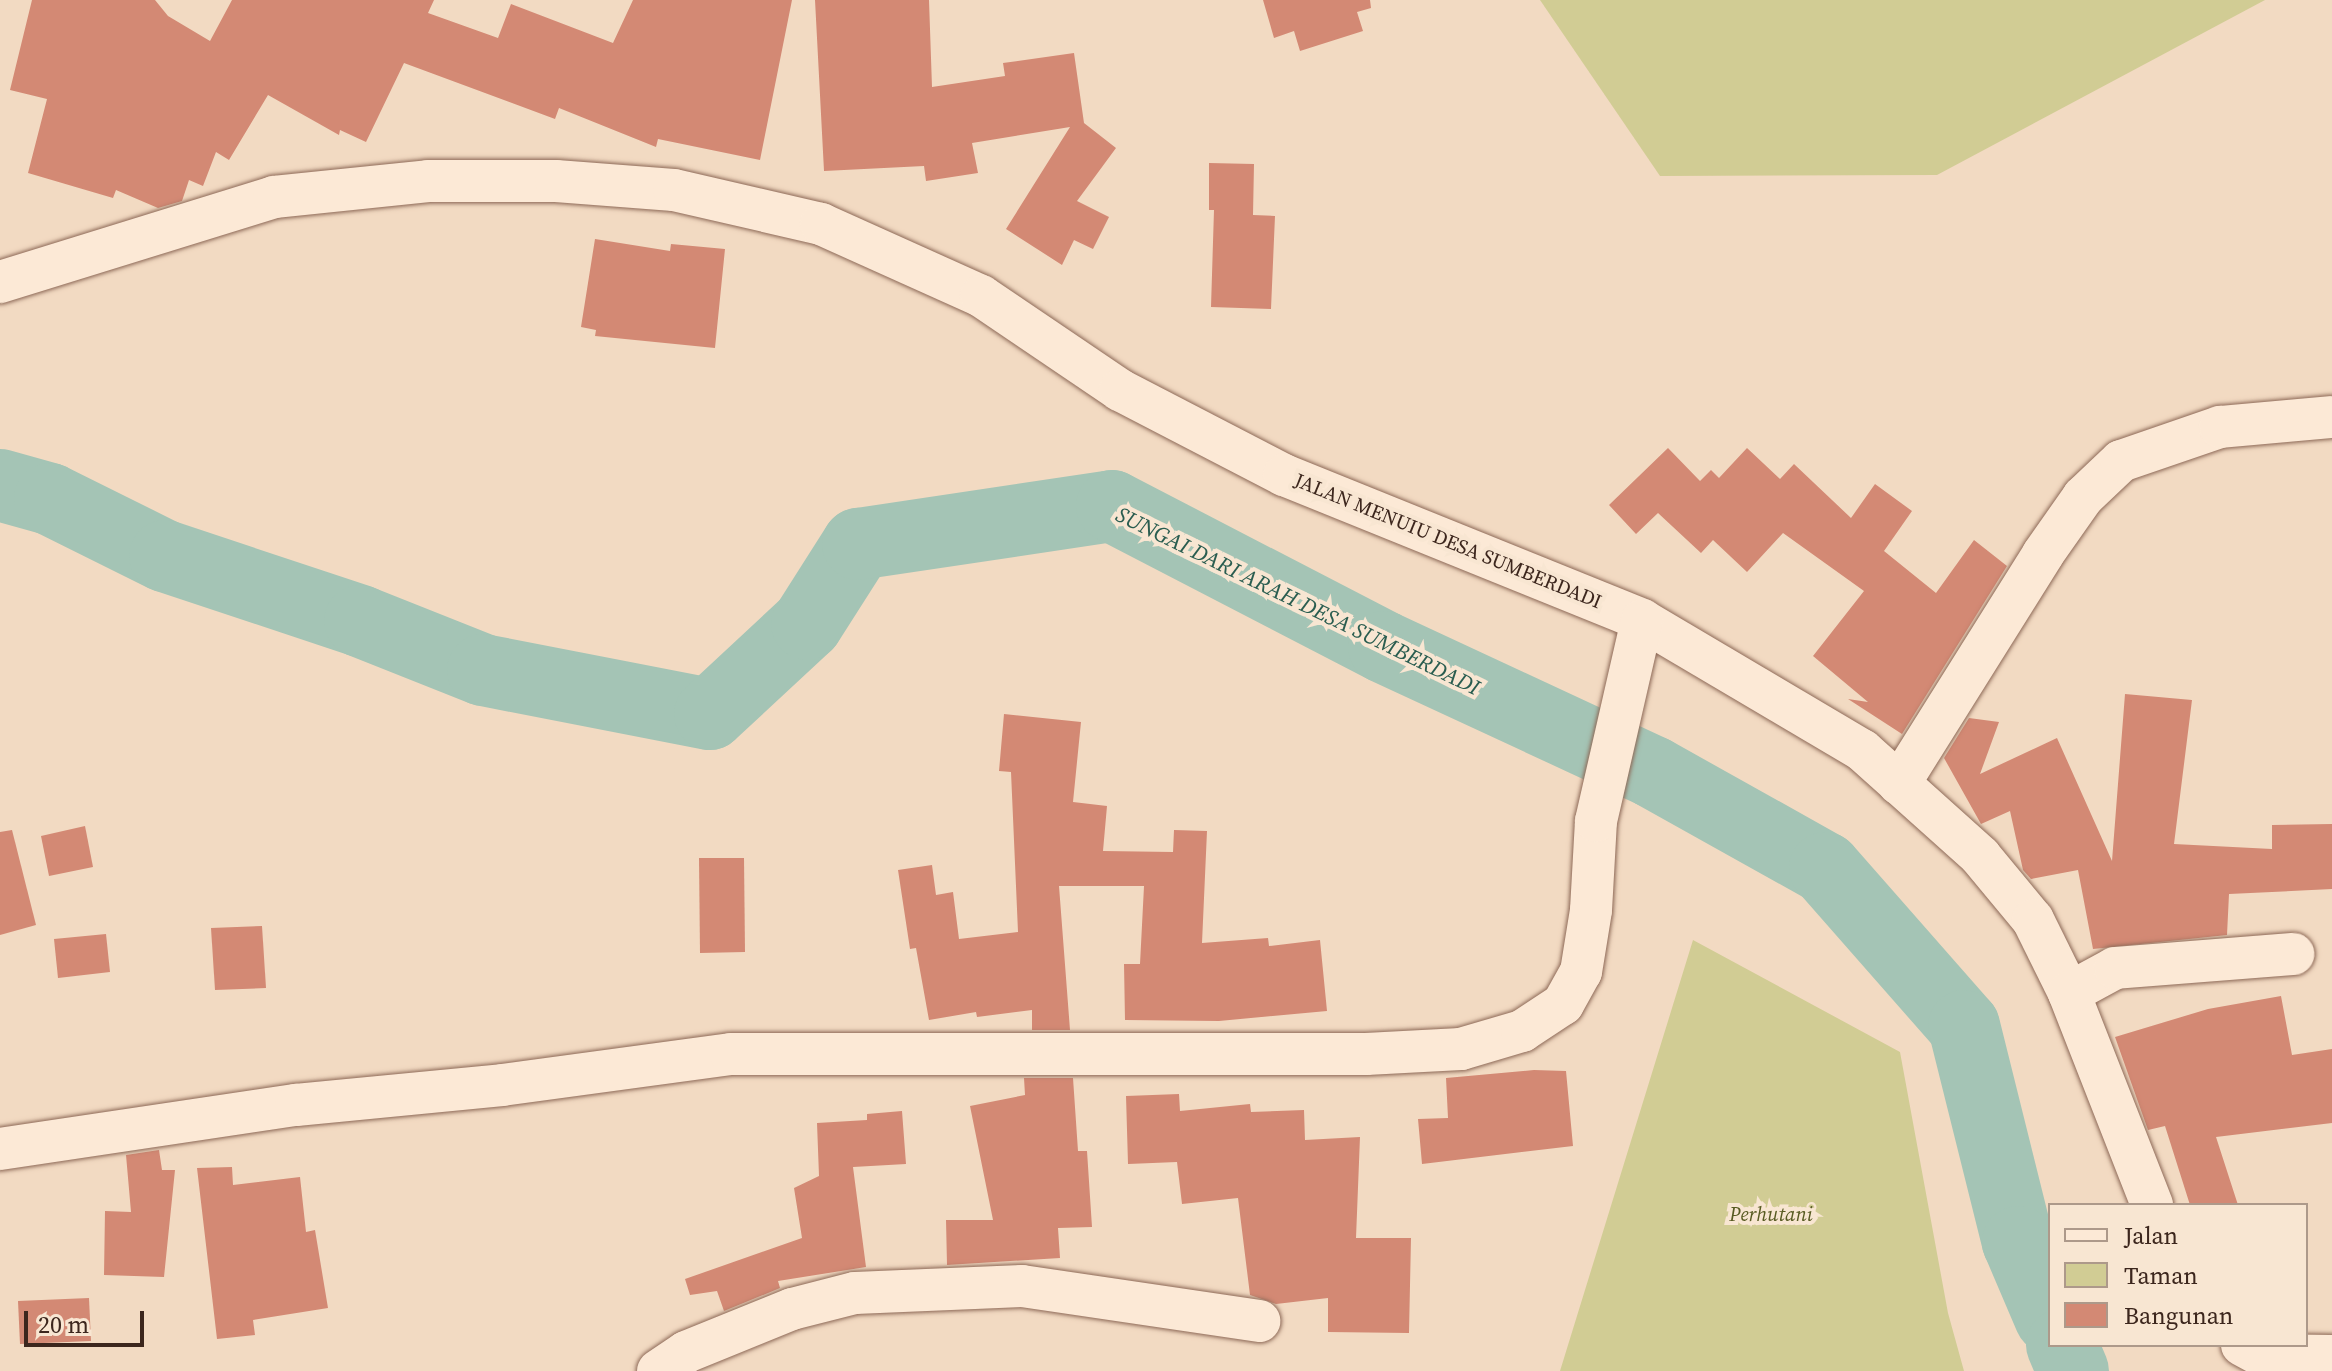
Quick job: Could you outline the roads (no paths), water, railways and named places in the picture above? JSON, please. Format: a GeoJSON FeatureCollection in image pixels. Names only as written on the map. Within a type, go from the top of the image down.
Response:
{"type":"FeatureCollection","features":[{"type":"Feature","properties":{"kind":"street","name":"JALAN MENUIU DESA SUMBERDADI"},"geometry":{"type":"LineString","coordinates":[[0,282],[274,197],[428,181],[556,181],[674,190],[821,224],[981,296],[1120,390],[1284,475],[1642,620],[1862,750],[1980,856],[2033,920],[2069,993],[2151,1203]]}},
{"type":"Feature","properties":{"kind":"street"},"geometry":{"type":"LineString","coordinates":[[1899,784],[2043,554],[2083,497],[2121,461],[2220,427],[2332,417]]}},
{"type":"Feature","properties":{"kind":"street"},"geometry":{"type":"LineString","coordinates":[[0,1149],[296,1105],[502,1085],[731,1054],[872,1058],[1461,1049],[1522,1031],[1563,1004],[1581,972],[1591,910],[1596,821],[1642,620]]}},
{"type":"Feature","properties":{"kind":"street"},"geometry":{"type":"LineString","coordinates":[[2069,993],[2115,968],[2293,954]]}},
{"type":"Feature","properties":{"kind":"street"},"geometry":{"type":"LineString","coordinates":[[658,1371],[686,1352],[792,1309],[855,1293],[1022,1286],[1259,1321]]}},
{"type":"Feature","properties":{"kind":"street"},"geometry":{"type":"LineString","coordinates":[[2246,1347],[2261,1355],[2332,1356]]}},
{"type":"Feature","properties":{"kind":"waterway","name":"SUNGAI DARI ARAH DESA SUMBERDADI"},"geometry":{"type":"LineString","coordinates":[[0,485],[50,499],[165,556],[360,621],[483,670],[710,714],[807,624],[858,544],[1112,506],[1384,647],[1653,772],[1825,868],[1964,1026],[2018,1242],[2048,1312]]}},
{"type":"Feature","properties":{"kind":"waterway","name":"SUNGAI DARI ARAH DESA SUMBERDADI"},"geometry":{"type":"LineString","coordinates":[[2063,1347],[2073,1371]]}},
{"type":"Feature","properties":{"kind":"park label","name":"Perhutani"},"geometry":{"type":"Point","coordinates":[1771,1214]}}]}
